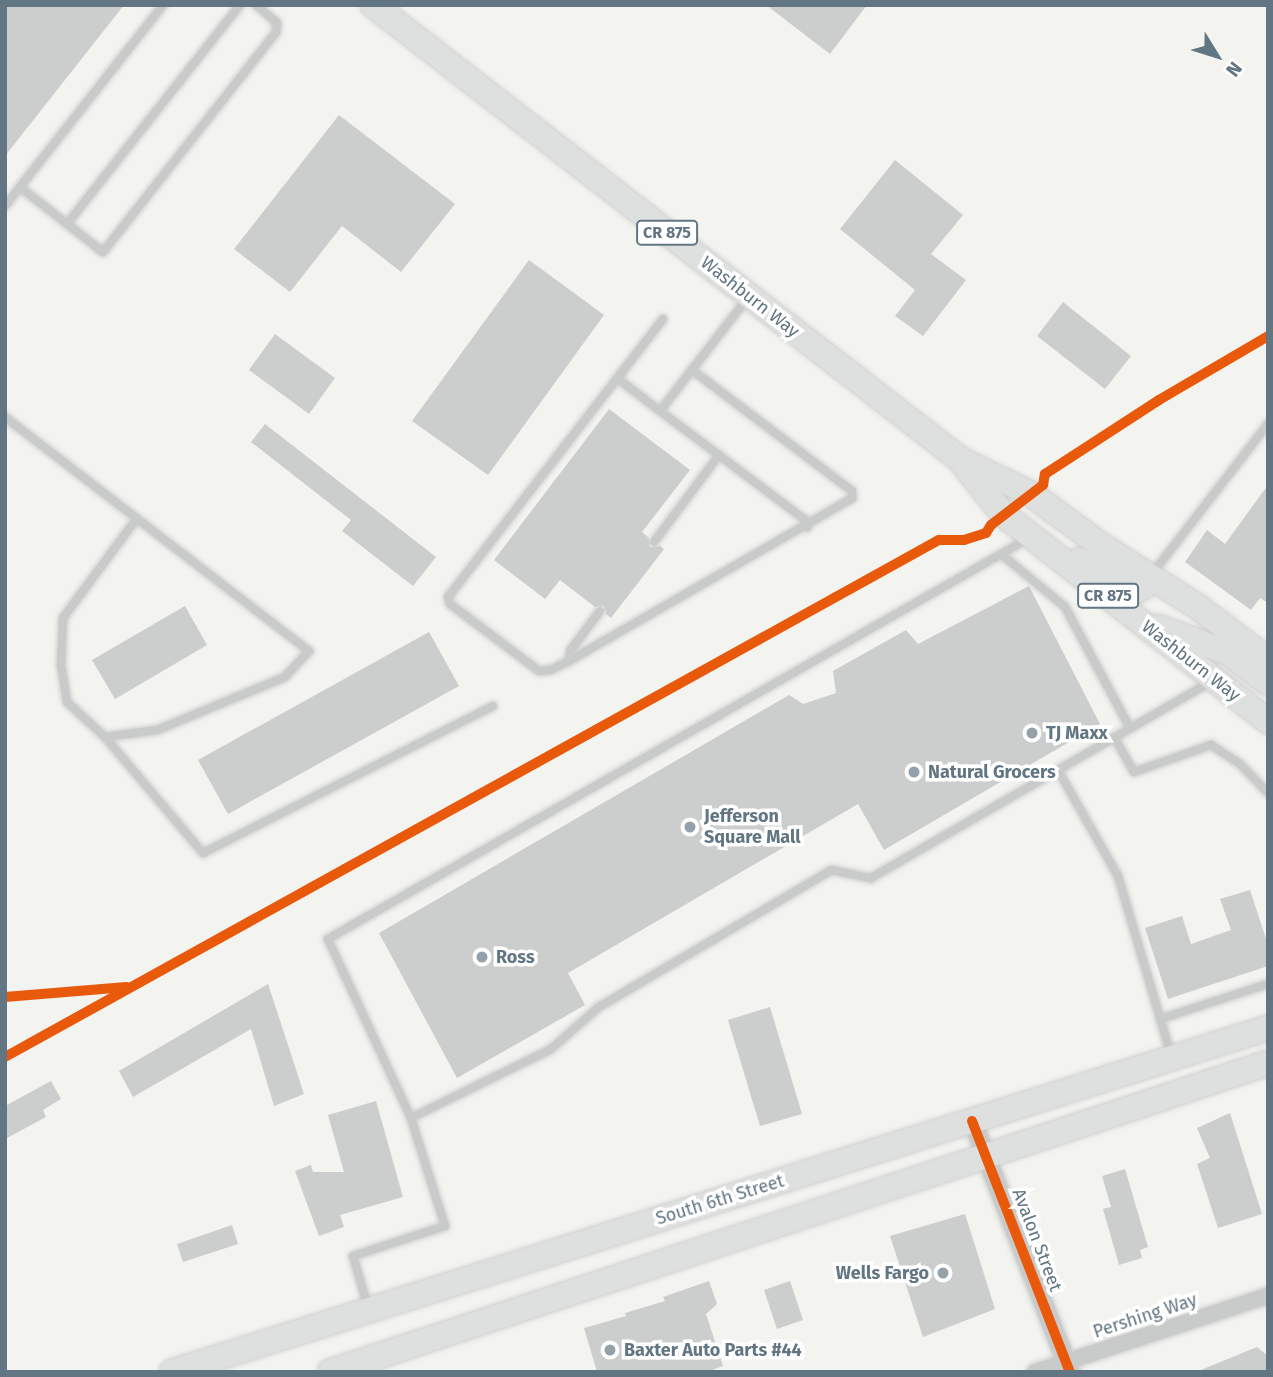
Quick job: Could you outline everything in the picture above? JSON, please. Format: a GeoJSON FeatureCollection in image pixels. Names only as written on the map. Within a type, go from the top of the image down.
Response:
{"type":"FeatureCollection","features":[{"type":"Feature","properties":{"kind":"main road","name":"Washburn Way"},"geometry":{"type":"LineString","coordinates":[[373,5],[961,460],[1031,494],[1102,546],[1198,607],[1268,660]]}},
{"type":"Feature","properties":{"kind":"main road","name":"Washburn Way"},"geometry":{"type":"LineString","coordinates":[[961,460],[1004,515],[1268,721]]}},
{"type":"Feature","properties":{"kind":"main road"},"geometry":{"type":"LineString","coordinates":[[1032,537],[1135,591],[1145,586],[1150,577]]}},
{"type":"Feature","properties":{"kind":"main road"},"geometry":{"type":"LineString","coordinates":[[1138,620],[1227,652],[1268,683]]}},
{"type":"Feature","properties":{"kind":"main road"},"geometry":{"type":"LineString","coordinates":[[1215,680],[1225,673],[1240,677],[1268,699]]}},
{"type":"Feature","properties":{"kind":"main road","name":"South 6th Street"},"geometry":{"type":"LineString","coordinates":[[177,1371],[1268,1028]]}},
{"type":"Feature","properties":{"kind":"main road"},"geometry":{"type":"LineString","coordinates":[[330,1372],[1268,1063]]}},
{"type":"Feature","properties":{"kind":"street","name":"Avalon Street"},"geometry":{"type":"LineString","coordinates":[[972,1121],[1068,1367]]}},
{"type":"Feature","properties":{"kind":"street","name":"Pershing Way"},"geometry":{"type":"LineString","coordinates":[[1035,1372],[1068,1367],[1268,1296]]}},
{"type":"Feature","properties":{"kind":"lane"},"geometry":{"type":"LineString","coordinates":[[5,206],[163,5]]}},
{"type":"Feature","properties":{"kind":"lane"},"geometry":{"type":"LineString","coordinates":[[67,224],[240,5]]}},
{"type":"Feature","properties":{"kind":"lane"},"geometry":{"type":"LineString","coordinates":[[20,187],[103,252],[276,32],[277,23],[256,5]]}},
{"type":"Feature","properties":{"kind":"lane"},"geometry":{"type":"LineString","coordinates":[[660,411],[749,297]]}},
{"type":"Feature","properties":{"kind":"lane"},"geometry":{"type":"LineString","coordinates":[[663,319],[449,597],[450,604],[539,671],[551,670],[807,527],[852,498],[852,491],[692,370]]}},
{"type":"Feature","properties":{"kind":"lane"},"geometry":{"type":"LineString","coordinates":[[617,378],[804,519],[807,527]]}},
{"type":"Feature","properties":{"kind":"lane"},"geometry":{"type":"LineString","coordinates":[[5,417],[309,651],[285,677],[157,730],[105,737]]}},
{"type":"Feature","properties":{"kind":"lane"},"geometry":{"type":"LineString","coordinates":[[1150,577],[1268,424]]}},
{"type":"Feature","properties":{"kind":"lane"},"geometry":{"type":"LineString","coordinates":[[654,542],[719,455]]}},
{"type":"Feature","properties":{"kind":"lane"},"geometry":{"type":"LineString","coordinates":[[136,518],[63,618],[61,666],[67,702],[105,737],[204,853],[493,706]]}},
{"type":"Feature","properties":{"kind":"lane"},"geometry":{"type":"LineString","coordinates":[[369,1310],[353,1256],[445,1226],[411,1118],[328,939],[1032,537]]}},
{"type":"Feature","properties":{"kind":"lane"},"geometry":{"type":"LineString","coordinates":[[1001,554],[1065,607],[1130,729]]}},
{"type":"Feature","properties":{"kind":"lane"},"geometry":{"type":"LineString","coordinates":[[569,660],[570,651],[600,611]]}},
{"type":"Feature","properties":{"kind":"lane"},"geometry":{"type":"LineString","coordinates":[[411,1118],[551,1049],[599,1007],[828,872],[832,870],[871,878],[1215,680]]}},
{"type":"Feature","properties":{"kind":"lane"},"geometry":{"type":"LineString","coordinates":[[1114,737],[1134,772],[1211,745],[1240,764],[1268,793]]}},
{"type":"Feature","properties":{"kind":"lane"},"geometry":{"type":"LineString","coordinates":[[1058,770],[1118,876],[1172,1058]]}},
{"type":"Feature","properties":{"kind":"lane"},"geometry":{"type":"LineString","coordinates":[[1160,1019],[1268,984]]}},
{"type":"Feature","properties":{"kind":"building"},"geometry":{"type":"Polygon","coordinates":[[[5,5],[124,5],[5,156],[5,5]]]}},
{"type":"Feature","properties":{"kind":"building"},"geometry":{"type":"Polygon","coordinates":[[[766,5],[867,5],[830,54],[766,5]]]}},
{"type":"Feature","properties":{"kind":"building"},"geometry":{"type":"Polygon","coordinates":[[[339,115],[455,204],[401,272],[342,226],[290,292],[234,249],[339,115]]]}},
{"type":"Feature","properties":{"kind":"building"},"geometry":{"type":"Polygon","coordinates":[[[895,160],[963,215],[931,254],[966,280],[923,336],[895,316],[915,290],[840,229],[895,160]]]}},
{"type":"Feature","properties":{"kind":"building"},"geometry":{"type":"Polygon","coordinates":[[[529,260],[604,315],[488,475],[412,421],[529,260]]]}},
{"type":"Feature","properties":{"kind":"building"},"geometry":{"type":"Polygon","coordinates":[[[1063,302],[1131,356],[1105,389],[1037,336],[1063,302]]]}},
{"type":"Feature","properties":{"kind":"building"},"geometry":{"type":"Polygon","coordinates":[[[275,334],[335,378],[309,414],[249,370],[275,334]]]}},
{"type":"Feature","properties":{"kind":"building"},"geometry":{"type":"Polygon","coordinates":[[[609,409],[690,470],[642,532],[649,538],[650,547],[660,546],[664,549],[611,618],[606,614],[604,606],[595,607],[560,580],[545,599],[494,560],[609,409]]]}},
{"type":"Feature","properties":{"kind":"building"},"geometry":{"type":"Polygon","coordinates":[[[265,424],[436,557],[413,586],[342,531],[351,520],[251,442],[265,424]]]}},
{"type":"Feature","properties":{"kind":"building"},"geometry":{"type":"Polygon","coordinates":[[[1268,485],[1268,603],[1260,598],[1251,610],[1185,562],[1207,530],[1225,544],[1268,485]]]}},
{"type":"Feature","properties":{"kind":"building","name":"Jefferson Square Mall"},"geometry":{"type":"Polygon","coordinates":[[[1029,586],[1100,724],[884,850],[858,804],[568,973],[585,1005],[457,1078],[379,933],[789,695],[803,704],[836,693],[833,671],[906,630],[918,644],[1029,586]]]}},
{"type":"Feature","properties":{"kind":"building"},"geometry":{"type":"Polygon","coordinates":[[[185,606],[207,645],[115,699],[92,660],[185,606]]]}},
{"type":"Feature","properties":{"kind":"building"},"geometry":{"type":"Polygon","coordinates":[[[429,632],[459,686],[228,814],[198,760],[429,632]]]}},
{"type":"Feature","properties":{"kind":"building"},"geometry":{"type":"Polygon","coordinates":[[[1250,890],[1268,945],[1268,966],[1168,999],[1145,928],[1182,916],[1191,944],[1231,930],[1220,899],[1250,890]]]}},
{"type":"Feature","properties":{"kind":"building"},"geometry":{"type":"Polygon","coordinates":[[[268,984],[304,1094],[274,1106],[251,1029],[133,1097],[119,1071],[268,984]]]}},
{"type":"Feature","properties":{"kind":"building"},"geometry":{"type":"Polygon","coordinates":[[[770,1007],[802,1114],[760,1126],[728,1020],[770,1007]]]}},
{"type":"Feature","properties":{"kind":"building"},"geometry":{"type":"Polygon","coordinates":[[[51,1081],[61,1099],[43,1110],[46,1117],[5,1139],[5,1106],[51,1081]]]}},
{"type":"Feature","properties":{"kind":"building"},"geometry":{"type":"Polygon","coordinates":[[[376,1101],[403,1197],[340,1215],[344,1227],[319,1236],[295,1171],[311,1165],[313,1172],[344,1172],[328,1115],[376,1101]]]}},
{"type":"Feature","properties":{"kind":"building"},"geometry":{"type":"Polygon","coordinates":[[[1230,1113],[1262,1214],[1218,1228],[1197,1164],[1210,1158],[1197,1128],[1230,1113]]]}},
{"type":"Feature","properties":{"kind":"building"},"geometry":{"type":"Polygon","coordinates":[[[1125,1169],[1148,1247],[1140,1250],[1142,1258],[1119,1265],[1103,1209],[1111,1207],[1102,1176],[1125,1169]]]}},
{"type":"Feature","properties":{"kind":"building","name":"Wells Fargo"},"geometry":{"type":"Polygon","coordinates":[[[965,1214],[995,1309],[923,1337],[890,1236],[965,1214]]]}},
{"type":"Feature","properties":{"kind":"building"},"geometry":{"type":"Polygon","coordinates":[[[232,1225],[238,1244],[183,1262],[177,1244],[232,1225]]]}},
{"type":"Feature","properties":{"kind":"building"},"geometry":{"type":"Polygon","coordinates":[[[709,1281],[717,1304],[706,1314],[723,1366],[707,1372],[597,1372],[584,1328],[626,1316],[625,1313],[665,1301],[663,1297],[709,1281]]]}},
{"type":"Feature","properties":{"kind":"building"},"geometry":{"type":"Polygon","coordinates":[[[790,1281],[803,1320],[777,1329],[764,1290],[790,1281]]]}},
{"type":"Feature","properties":{"kind":"building"},"geometry":{"type":"Polygon","coordinates":[[[1257,1347],[1268,1356],[1268,1372],[1196,1372],[1257,1347]]]}},
{"type":"Feature","properties":{"kind":"cycle path"},"geometry":{"type":"LineString","coordinates":[[5,1057],[939,540],[964,540],[986,533],[991,525],[1043,485],[1045,474],[1159,400],[1268,336]]}},
{"type":"Feature","properties":{"kind":"cycle path"},"geometry":{"type":"LineString","coordinates":[[5,997],[127,987]]}},
{"type":"Feature","properties":{"kind":"cycle path"},"geometry":{"type":"LineString","coordinates":[[972,1121],[1070,1372]]}},
{"type":"Feature","properties":{"kind":"place","name":"TJ Maxx"},"geometry":{"type":"Point","coordinates":[1032,733]}},
{"type":"Feature","properties":{"kind":"place","name":"Natural Grocers"},"geometry":{"type":"Point","coordinates":[914,772]}},
{"type":"Feature","properties":{"kind":"place","name":"Jefferson Square Mall"},"geometry":{"type":"Point","coordinates":[690,827]}},
{"type":"Feature","properties":{"kind":"place","name":"Ross"},"geometry":{"type":"Point","coordinates":[482,957]}},
{"type":"Feature","properties":{"kind":"place","name":"Wells Fargo"},"geometry":{"type":"Point","coordinates":[943,1273]}},
{"type":"Feature","properties":{"kind":"place","name":"Baxter Auto Parts #44"},"geometry":{"type":"Point","coordinates":[610,1350]}}]}
